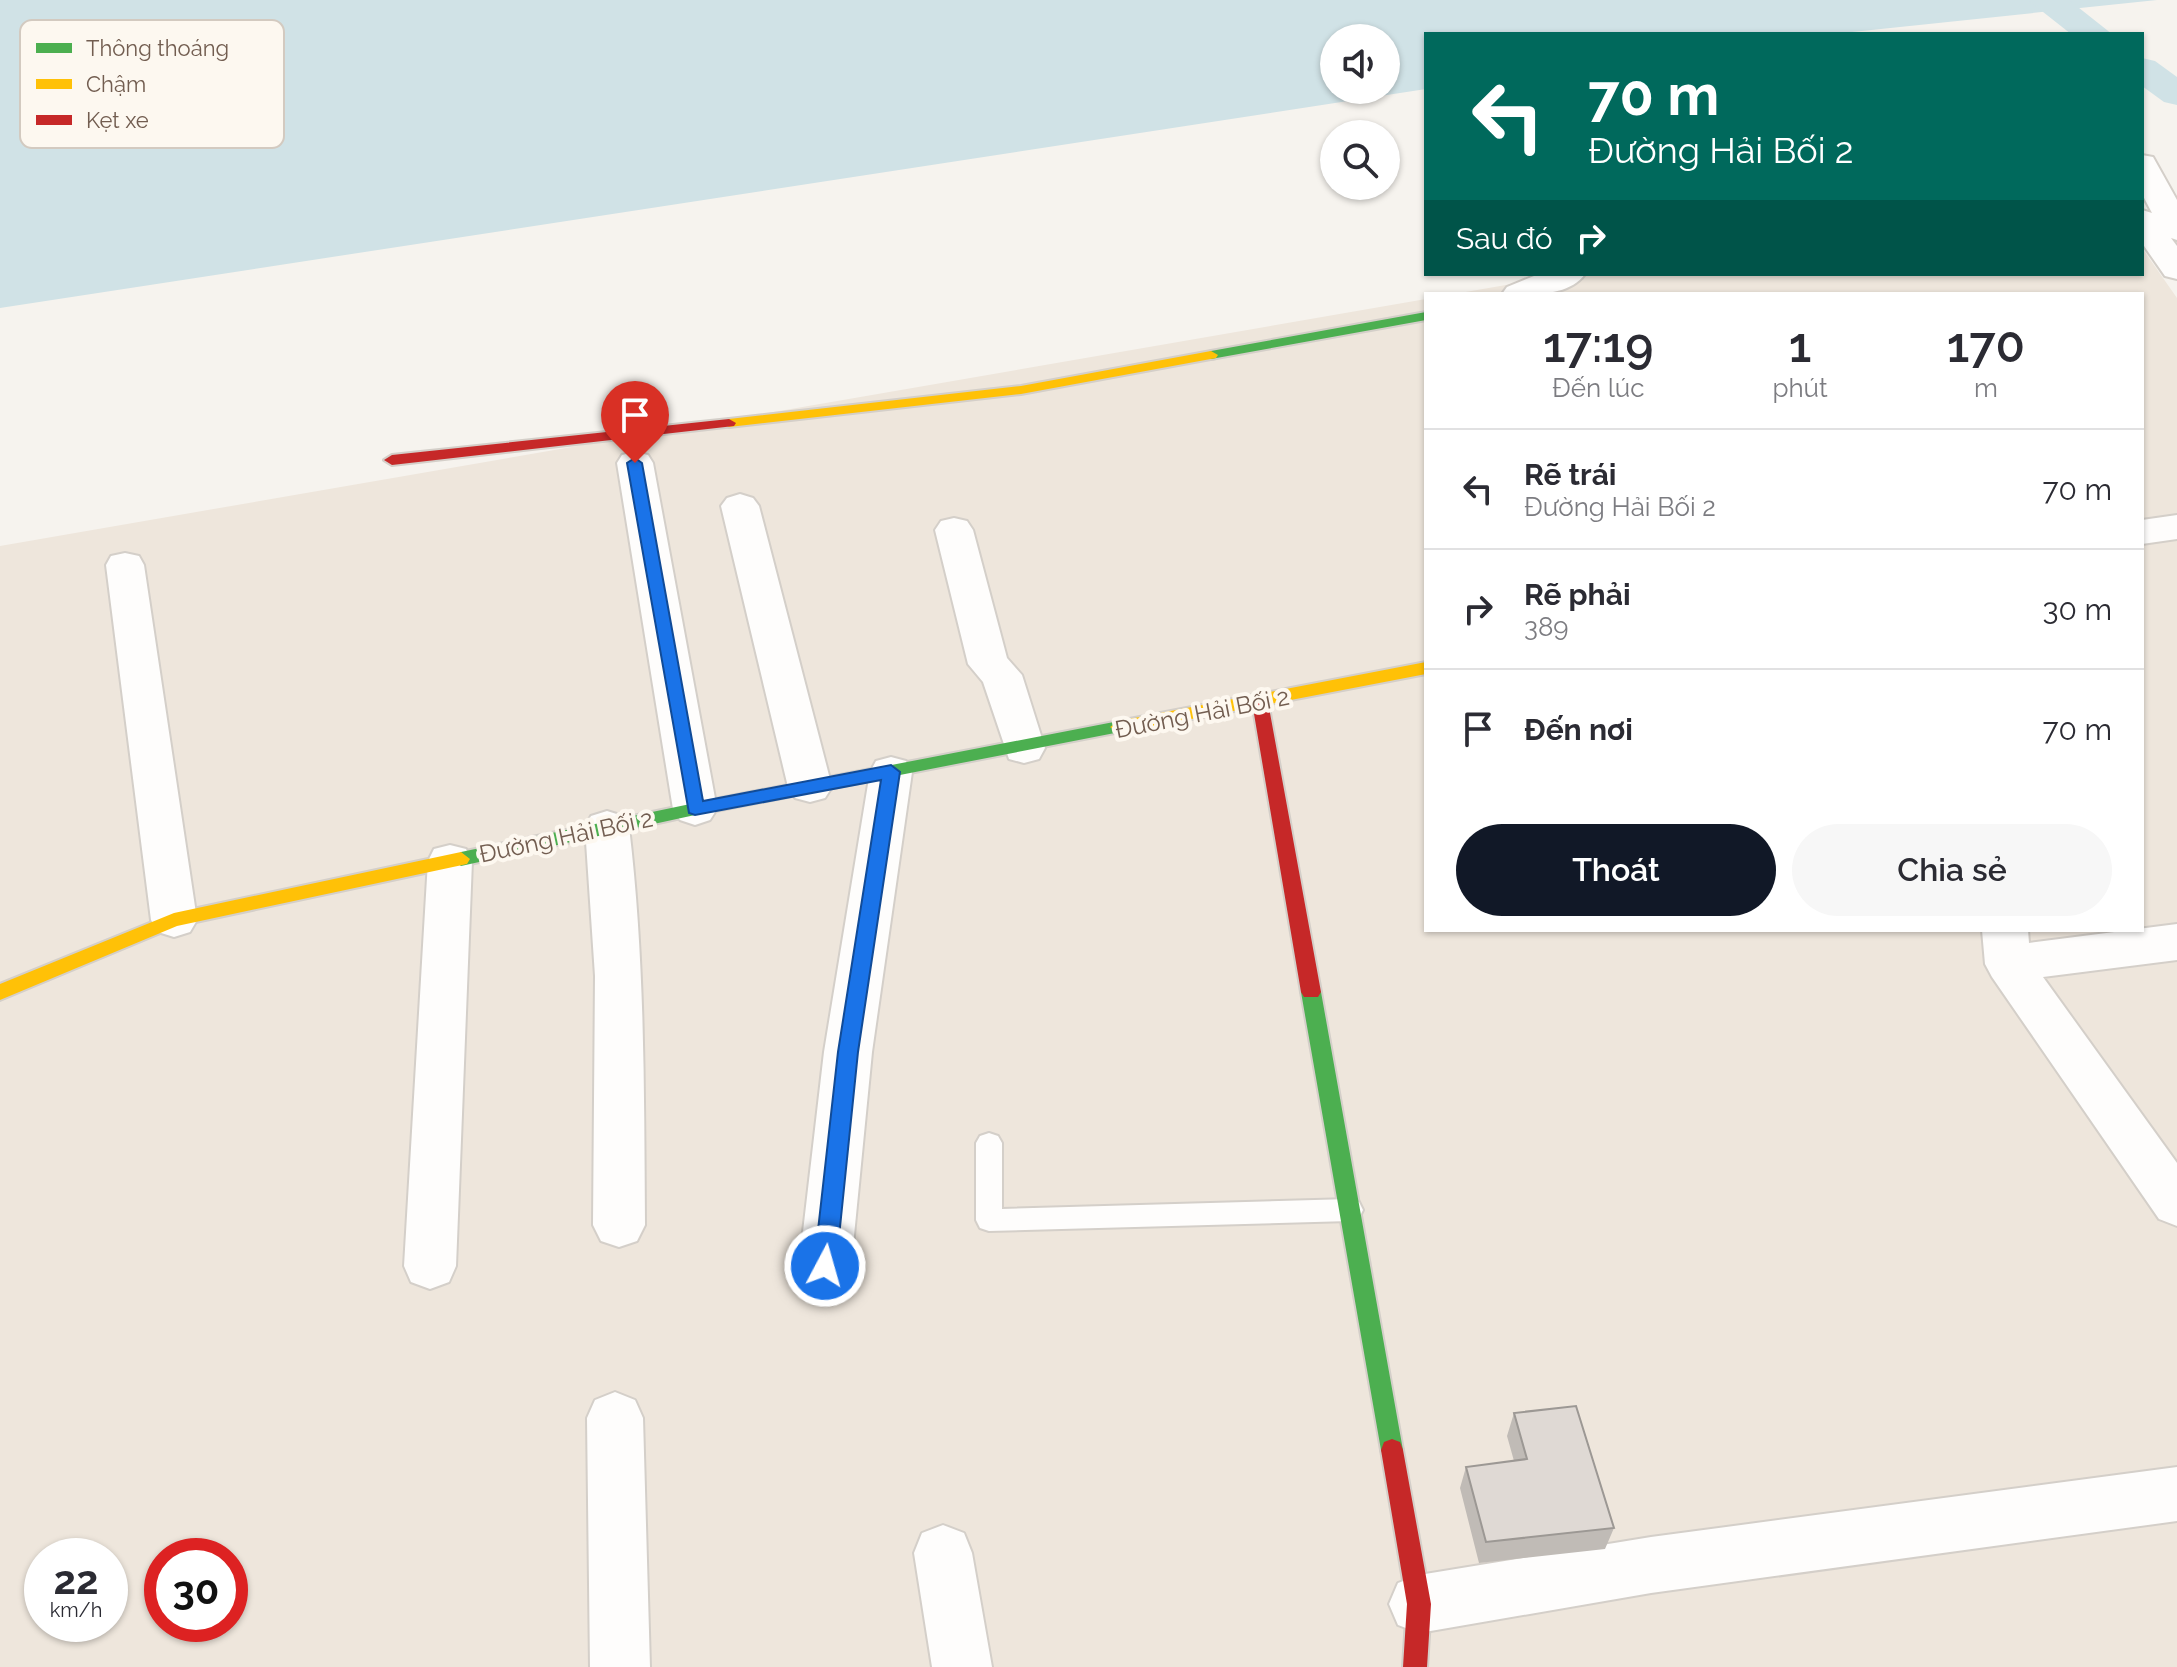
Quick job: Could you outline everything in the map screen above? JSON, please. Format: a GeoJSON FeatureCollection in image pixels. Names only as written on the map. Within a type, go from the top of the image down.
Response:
{"type":"FeatureCollection","features":[{"type":"Feature","properties":{"kind":"street"},"geometry":{"type":"LineString","coordinates":[[2144,168],[2177,230]]}},
{"type":"Feature","properties":{"kind":"street"},"geometry":{"type":"LineString","coordinates":[[2144,223],[2177,269]]}},
{"type":"Feature","properties":{"kind":"street"},"geometry":{"type":"LineString","coordinates":[[1524,292],[1563,276]]}},
{"type":"Feature","properties":{"kind":"street"},"geometry":{"type":"LineString","coordinates":[[392,460],[1021,390],[1424,316]]}},
{"type":"Feature","properties":{"kind":"street"},"geometry":{"type":"LineString","coordinates":[[635,463],[695,809]]}},
{"type":"Feature","properties":{"kind":"street"},"geometry":{"type":"LineString","coordinates":[[740,506],[810,787]]}},
{"type":"Feature","properties":{"kind":"street"},"geometry":{"type":"LineString","coordinates":[[2144,532],[2177,527]]}},
{"type":"Feature","properties":{"kind":"street"},"geometry":{"type":"LineString","coordinates":[[954,530],[988,664],[1002,675],[1024,748]]}},
{"type":"Feature","properties":{"kind":"street"},"geometry":{"type":"LineString","coordinates":[[125,565],[174,920]]}},
{"type":"Feature","properties":{"kind":"street","name":"Đường Hải Bối 2"},"geometry":{"type":"LineString","coordinates":[[0,992],[174,920],[695,809],[1024,748],[1424,668]]}},
{"type":"Feature","properties":{"kind":"street"},"geometry":{"type":"LineString","coordinates":[[1260,702],[1419,1604],[1415,1667]]}},
{"type":"Feature","properties":{"kind":"street"},"geometry":{"type":"LineString","coordinates":[[825,1266],[848,1052],[891,772]]}},
{"type":"Feature","properties":{"kind":"street"},"geometry":{"type":"LineString","coordinates":[[607,827],[613,874],[619,1040],[619,1225]]}},
{"type":"Feature","properties":{"kind":"street"},"geometry":{"type":"LineString","coordinates":[[430,1266],[450,861]]}},
{"type":"Feature","properties":{"kind":"street"},"geometry":{"type":"LineString","coordinates":[[2006,947],[2177,942]]}},
{"type":"Feature","properties":{"kind":"street"},"geometry":{"type":"LineString","coordinates":[[2006,947],[2177,1204]]}},
{"type":"Feature","properties":{"kind":"street"},"geometry":{"type":"LineString","coordinates":[[615,1418],[618,1446],[620,1667]]}},
{"type":"Feature","properties":{"kind":"street"},"geometry":{"type":"LineString","coordinates":[[1419,1604],[1651,1565],[2177,1494]]}},
{"type":"Feature","properties":{"kind":"street"},"geometry":{"type":"LineString","coordinates":[[943,1553],[962,1667]]}},
{"type":"Feature","properties":{"kind":"lane"},"geometry":{"type":"LineString","coordinates":[[989,1143],[989,1220],[1350,1210]]}},
{"type":"Feature","properties":{"kind":"shaded area"},"geometry":{"type":"Polygon","coordinates":[[[0,0],[2157,0],[1852,32],[1424,32],[1424,89],[1400,93],[1400,24],[1320,24],[1320,104],[1328,104],[0,308],[0,0]]]}},
{"type":"Feature","properties":{"kind":"shaded area"},"geometry":{"type":"Polygon","coordinates":[[[2144,251],[2177,298],[2177,1667],[0,1667],[0,546],[1424,299],[1424,932],[2144,932],[2144,292],[1466,292],[1558,276],[2144,276],[2144,251]]]}},
{"type":"Feature","properties":{"kind":"building"},"geometry":{"type":"Polygon","coordinates":[[[1576,1406],[1614,1528],[1486,1542],[1466,1467],[1527,1459],[1514,1413],[1576,1406]]]}},
{"type":"Feature","properties":{"kind":"waterway"},"geometry":{"type":"LineString","coordinates":[[2046,0],[2091,32]]}},
{"type":"Feature","properties":{"kind":"waterway"},"geometry":{"type":"LineString","coordinates":[[2144,70],[2177,94]]}},
{"type":"Feature","properties":{"kind":"traffic: fast"},"geometry":{"type":"LineString","coordinates":[[1211,355],[1424,316]]}},
{"type":"Feature","properties":{"kind":"traffic: fast"},"geometry":{"type":"LineString","coordinates":[[461,859],[695,809],[1119,727]]}},
{"type":"Feature","properties":{"kind":"traffic: fast"},"geometry":{"type":"LineString","coordinates":[[1311,992],[1392,1450]]}},
{"type":"Feature","properties":{"kind":"traffic: slow"},"geometry":{"type":"LineString","coordinates":[[729,423],[1021,390],[1211,355]]}},
{"type":"Feature","properties":{"kind":"traffic: slow"},"geometry":{"type":"LineString","coordinates":[[1119,727],[1424,668]]}},
{"type":"Feature","properties":{"kind":"traffic: slow"},"geometry":{"type":"LineString","coordinates":[[0,992],[174,920],[461,859]]}},
{"type":"Feature","properties":{"kind":"traffic: jam"},"geometry":{"type":"LineString","coordinates":[[392,460],[729,423]]}},
{"type":"Feature","properties":{"kind":"traffic: jam"},"geometry":{"type":"LineString","coordinates":[[1260,702],[1311,992]]}},
{"type":"Feature","properties":{"kind":"traffic: jam"},"geometry":{"type":"LineString","coordinates":[[1392,1450],[1419,1604],[1415,1667]]}},
{"type":"Feature","properties":{"kind":"route"},"geometry":{"type":"LineString","coordinates":[[635,463],[695,809],[891,772],[848,1052],[825,1266]]}}]}
